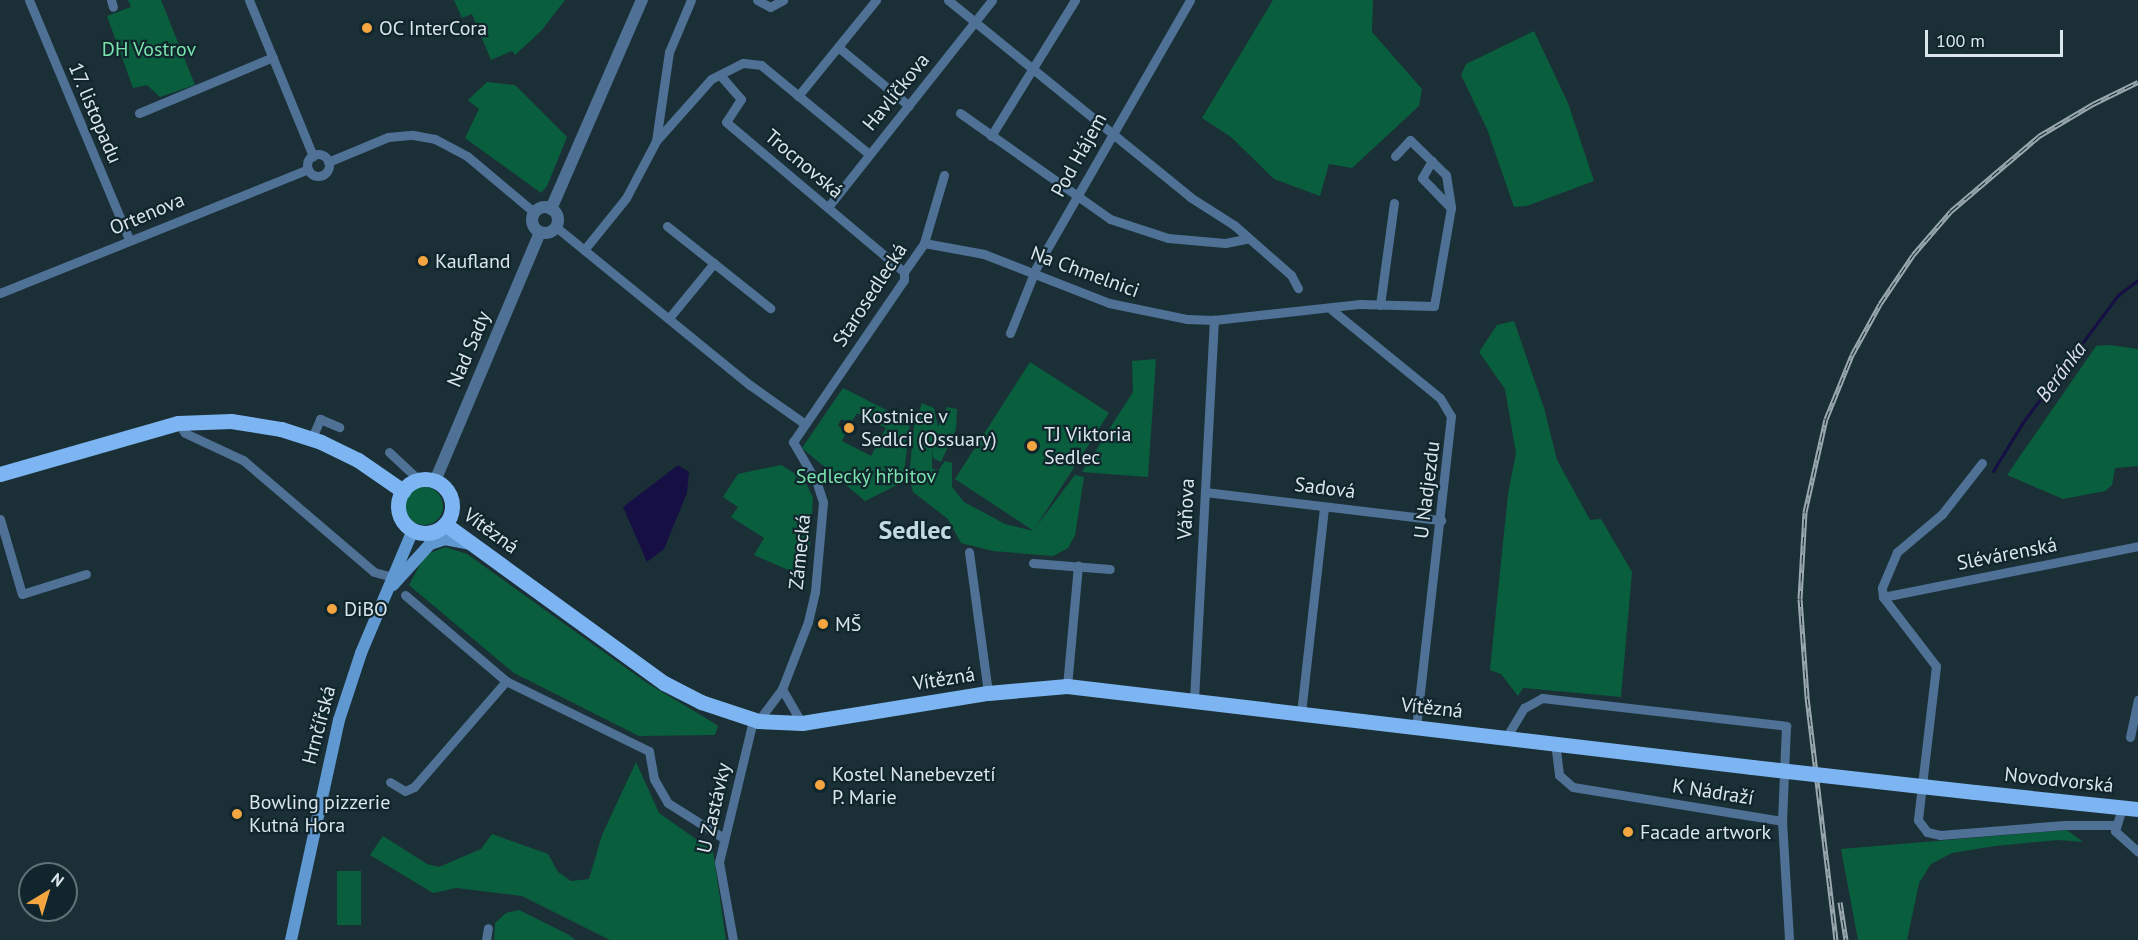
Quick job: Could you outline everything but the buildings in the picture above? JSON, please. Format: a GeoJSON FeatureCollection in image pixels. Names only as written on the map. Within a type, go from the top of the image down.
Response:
{"type":"FeatureCollection","features":[{"type":"Feature","properties":{"kind":"main road"},"geometry":{"type":"LineString","coordinates":[[0,464],[178,423],[238,422],[312,438],[358,460],[403,491]]}},
{"type":"Feature","properties":{"kind":"main road"},"geometry":{"type":"LineString","coordinates":[[0,474],[110,440]]}},
{"type":"Feature","properties":{"kind":"main road"},"geometry":{"type":"LineString","coordinates":[[427,480],[444,488],[452,501],[445,524],[433,532],[413,530],[400,516],[403,491],[427,480]]}},
{"type":"Feature","properties":{"kind":"main road","name":"Vítězná"},"geometry":{"type":"LineString","coordinates":[[445,524],[664,683],[700,702],[755,720],[802,723],[988,693],[1066,686],[1416,728],[1507,736],[1752,767]]}},
{"type":"Feature","properties":{"kind":"main road","name":"Hrnčířská"},"geometry":{"type":"LineString","coordinates":[[291,940],[339,720],[386,592],[413,530]]}},
{"type":"Feature","properties":{"kind":"main road"},"geometry":{"type":"LineString","coordinates":[[386,592],[430,544],[450,539],[476,545]]}},
{"type":"Feature","properties":{"kind":"main road","name":"Novodvorská"},"geometry":{"type":"LineString","coordinates":[[1752,767],[2138,810]]}},
{"type":"Feature","properties":{"kind":"street","name":"17. listopadu"},"geometry":{"type":"LineString","coordinates":[[29,0],[129,239]]}},
{"type":"Feature","properties":{"kind":"street"},"geometry":{"type":"LineString","coordinates":[[249,0],[313,156],[308,170],[315,176],[323,175],[328,162],[388,137],[412,135],[435,139],[468,157],[535,213]]}},
{"type":"Feature","properties":{"kind":"street"},"geometry":{"type":"LineString","coordinates":[[551,209],[642,0]]}},
{"type":"Feature","properties":{"kind":"street"},"geometry":{"type":"LineString","coordinates":[[656,141],[669,52],[691,0]]}},
{"type":"Feature","properties":{"kind":"street"},"geometry":{"type":"LineString","coordinates":[[757,0],[770,7],[783,0]]}},
{"type":"Feature","properties":{"kind":"street"},"geometry":{"type":"LineString","coordinates":[[798,96],[876,0]]}},
{"type":"Feature","properties":{"kind":"street"},"geometry":{"type":"LineString","coordinates":[[948,0],[1291,275],[1298,288]]}},
{"type":"Feature","properties":{"kind":"street","name":"Havlíčkova"},"geometry":{"type":"LineString","coordinates":[[828,207],[992,0]]}},
{"type":"Feature","properties":{"kind":"street"},"geometry":{"type":"LineString","coordinates":[[992,136],[1075,0]]}},
{"type":"Feature","properties":{"kind":"street","name":"Pod Hájem"},"geometry":{"type":"LineString","coordinates":[[1010,333],[1034,274],[1190,0]]}},
{"type":"Feature","properties":{"kind":"street"},"geometry":{"type":"LineString","coordinates":[[838,47],[909,106]]}},
{"type":"Feature","properties":{"kind":"street"},"geometry":{"type":"LineString","coordinates":[[139,113],[273,57]]}},
{"type":"Feature","properties":{"kind":"street"},"geometry":{"type":"LineString","coordinates":[[584,250],[626,198],[656,141],[701,89],[720,75],[752,62],[869,154]]}},
{"type":"Feature","properties":{"kind":"street","name":"Trocnovská"},"geometry":{"type":"LineString","coordinates":[[720,75],[741,99],[726,122],[904,272]]}},
{"type":"Feature","properties":{"kind":"street"},"geometry":{"type":"LineString","coordinates":[[960,113],[1110,219],[1162,236],[1226,243],[1246,239]]}},
{"type":"Feature","properties":{"kind":"street","name":"Na Chmelnici"},"geometry":{"type":"LineString","coordinates":[[924,243],[984,254],[1137,311],[1214,320],[1380,305],[1434,306],[1451,207],[1446,175],[1410,140],[1395,156]]}},
{"type":"Feature","properties":{"kind":"street"},"geometry":{"type":"LineString","coordinates":[[313,156],[322,155],[328,162]]}},
{"type":"Feature","properties":{"kind":"street"},"geometry":{"type":"LineString","coordinates":[[1432,161],[1422,178],[1451,207]]}},
{"type":"Feature","properties":{"kind":"street","name":"Ortenova"},"geometry":{"type":"LineString","coordinates":[[0,293],[129,239],[308,170]]}},
{"type":"Feature","properties":{"kind":"street","name":"Starosedlecká"},"geometry":{"type":"LineString","coordinates":[[805,424],[904,280],[904,272],[924,243],[944,175]]}},
{"type":"Feature","properties":{"kind":"street"},"geometry":{"type":"LineString","coordinates":[[1380,305],[1394,203]]}},
{"type":"Feature","properties":{"kind":"street"},"geometry":{"type":"LineString","coordinates":[[541,208],[551,209],[558,219],[556,227],[550,232],[540,232],[533,223],[535,213],[541,208]]}},
{"type":"Feature","properties":{"kind":"street"},"geometry":{"type":"LineString","coordinates":[[667,226],[770,308]]}},
{"type":"Feature","properties":{"kind":"street"},"geometry":{"type":"LineString","coordinates":[[556,227],[805,424]]}},
{"type":"Feature","properties":{"kind":"street","name":"Nad Sady"},"geometry":{"type":"LineString","coordinates":[[427,480],[540,232]]}},
{"type":"Feature","properties":{"kind":"street"},"geometry":{"type":"LineString","coordinates":[[669,318],[714,263]]}},
{"type":"Feature","properties":{"kind":"street","name":"U Nadjezdu"},"geometry":{"type":"LineString","coordinates":[[1332,310],[1440,398],[1448,410],[1452,429],[1416,728]]}},
{"type":"Feature","properties":{"kind":"street","name":"Váňova"},"geometry":{"type":"LineString","coordinates":[[1194,700],[1214,320]]}},
{"type":"Feature","properties":{"kind":"street"},"geometry":{"type":"LineString","coordinates":[[312,438],[320,419],[339,427]]}},
{"type":"Feature","properties":{"kind":"street"},"geometry":{"type":"LineString","coordinates":[[178,423],[185,433],[225,449],[374,572],[393,577]]}},
{"type":"Feature","properties":{"kind":"street","name":"Zámecká"},"geometry":{"type":"LineString","coordinates":[[755,720],[782,689],[808,622],[822,531],[821,493],[793,442],[805,424]]}},
{"type":"Feature","properties":{"kind":"street"},"geometry":{"type":"LineString","coordinates":[[389,452],[427,480]]}},
{"type":"Feature","properties":{"kind":"street"},"geometry":{"type":"LineString","coordinates":[[1982,462],[1942,514],[1897,552],[1882,588],[1884,597],[1936,666],[1918,820],[1927,832],[1940,835],[2092,824],[2115,825]]}},
{"type":"Feature","properties":{"kind":"street","name":"Sadová"},"geometry":{"type":"LineString","coordinates":[[1205,492],[1441,520]]}},
{"type":"Feature","properties":{"kind":"street"},"geometry":{"type":"LineString","coordinates":[[1301,713],[1324,507]]}},
{"type":"Feature","properties":{"kind":"street"},"geometry":{"type":"LineString","coordinates":[[0,519],[22,594],[86,574]]}},
{"type":"Feature","properties":{"kind":"street","name":"Slévárenská"},"geometry":{"type":"LineString","coordinates":[[1884,597],[2138,546]]}},
{"type":"Feature","properties":{"kind":"street"},"geometry":{"type":"LineString","coordinates":[[969,552],[988,693]]}},
{"type":"Feature","properties":{"kind":"street"},"geometry":{"type":"LineString","coordinates":[[1033,563],[1110,569]]}},
{"type":"Feature","properties":{"kind":"street"},"geometry":{"type":"LineString","coordinates":[[1066,686],[1078,566]]}},
{"type":"Feature","properties":{"kind":"street"},"geometry":{"type":"LineString","coordinates":[[405,595],[506,681],[648,751],[654,778],[668,803],[722,837]]}},
{"type":"Feature","properties":{"kind":"street"},"geometry":{"type":"LineString","coordinates":[[390,782],[405,790],[414,787],[506,681]]}},
{"type":"Feature","properties":{"kind":"street"},"geometry":{"type":"LineString","coordinates":[[782,689],[802,723]]}},
{"type":"Feature","properties":{"kind":"street"},"geometry":{"type":"LineString","coordinates":[[1507,736],[1524,708],[1542,698],[1786,726],[1782,821],[1789,940]]}},
{"type":"Feature","properties":{"kind":"street"},"geometry":{"type":"LineString","coordinates":[[2130,737],[2138,700]]}},
{"type":"Feature","properties":{"kind":"street","name":"U Zastávky"},"geometry":{"type":"LineString","coordinates":[[733,940],[719,862],[722,837],[736,803],[755,720]]}},
{"type":"Feature","properties":{"kind":"street","name":"K Nádraží"},"geometry":{"type":"LineString","coordinates":[[1555,742],[1559,775],[1573,788],[1782,821]]}},
{"type":"Feature","properties":{"kind":"street"},"geometry":{"type":"LineString","coordinates":[[2090,804],[2092,824]]}},
{"type":"Feature","properties":{"kind":"street"},"geometry":{"type":"LineString","coordinates":[[2122,808],[2115,825],[2117,835],[2138,852]]}},
{"type":"Feature","properties":{"kind":"street"},"geometry":{"type":"LineString","coordinates":[[486,940],[488,928]]}},
{"type":"Feature","properties":{"kind":"green space","name":"DH Vostrov"},"geometry":{"type":"Polygon","coordinates":[[[128,0],[161,0],[195,85],[160,97],[147,85],[133,88],[107,16],[131,7],[128,0]]]}},
{"type":"Feature","properties":{"kind":"green space"},"geometry":{"type":"Polygon","coordinates":[[[454,0],[565,0],[541,31],[515,55],[512,51],[491,60],[472,14],[462,18],[454,0]]]}},
{"type":"Feature","properties":{"kind":"green space"},"geometry":{"type":"Polygon","coordinates":[[[1273,0],[1373,0],[1372,32],[1422,89],[1419,106],[1352,168],[1329,164],[1320,196],[1274,179],[1231,137],[1202,118],[1273,0]]]}},
{"type":"Feature","properties":{"kind":"green space"},"geometry":{"type":"Polygon","coordinates":[[[1534,31],[1568,103],[1594,181],[1527,206],[1514,207],[1487,129],[1461,75],[1466,64],[1534,31]]]}},
{"type":"Feature","properties":{"kind":"green space"},"geometry":{"type":"Polygon","coordinates":[[[487,82],[515,85],[567,137],[547,186],[541,193],[465,138],[479,109],[468,100],[487,82]]]}},
{"type":"Feature","properties":{"kind":"green space"},"geometry":{"type":"Polygon","coordinates":[[[1514,321],[1544,408],[1557,460],[1590,520],[1601,519],[1632,572],[1621,697],[1523,688],[1518,696],[1501,674],[1490,670],[1508,494],[1516,453],[1505,389],[1479,352],[1497,325],[1514,321]]]}},
{"type":"Feature","properties":{"kind":"green space"},"geometry":{"type":"Polygon","coordinates":[[[2109,345],[2138,349],[2138,466],[2115,468],[2112,485],[2105,491],[2063,499],[2007,475],[2096,346],[2109,345]]]}},
{"type":"Feature","properties":{"kind":"green space"},"geometry":{"type":"Polygon","coordinates":[[[1156,359],[1148,477],[1082,472],[1133,392],[1132,361],[1156,359]]]}},
{"type":"Feature","properties":{"kind":"green space"},"geometry":{"type":"Polygon","coordinates":[[[1030,362],[1109,413],[1035,528],[1075,475],[1084,477],[1075,535],[1068,548],[1053,556],[993,551],[961,543],[948,519],[913,492],[909,477],[914,426],[922,403],[934,408],[938,427],[947,407],[957,409],[956,429],[941,462],[933,458],[932,448],[932,468],[938,471],[945,461],[952,463],[952,487],[964,502],[1005,524],[1034,531],[955,479],[1030,362]]]}},
{"type":"Feature","properties":{"kind":"green space","name":"Sedlecký hřbitov"},"geometry":{"type":"Polygon","coordinates":[[[843,388],[910,422],[903,482],[865,501],[802,448],[843,388]],[[857,413],[851,423],[841,419],[838,426],[847,431],[842,441],[871,456],[886,428],[857,413]]]}},
{"type":"Feature","properties":{"kind":"green space"},"geometry":{"type":"Polygon","coordinates":[[[781,465],[804,479],[813,498],[810,545],[804,577],[754,555],[764,538],[731,517],[738,507],[723,497],[738,474],[781,465]]]}},
{"type":"Feature","properties":{"kind":"green space"},"geometry":{"type":"Polygon","coordinates":[[[424,487],[437,493],[443,506],[437,519],[424,525],[411,519],[405,506],[411,493],[424,487]]]}},
{"type":"Feature","properties":{"kind":"green space"},"geometry":{"type":"Polygon","coordinates":[[[445,547],[467,554],[647,683],[718,726],[715,735],[639,736],[514,673],[409,585],[425,555],[445,547]]]}},
{"type":"Feature","properties":{"kind":"green space"},"geometry":{"type":"Polygon","coordinates":[[[636,762],[659,813],[713,851],[726,940],[610,940],[522,896],[456,888],[433,893],[370,855],[383,836],[427,864],[439,867],[481,849],[492,834],[548,854],[558,872],[571,881],[589,879],[602,835],[636,762]]]}},
{"type":"Feature","properties":{"kind":"green space"},"geometry":{"type":"Polygon","coordinates":[[[2067,830],[2083,842],[2058,840],[1995,846],[1952,853],[1931,864],[1919,883],[1907,940],[1858,940],[1841,849],[2067,830]]]}},
{"type":"Feature","properties":{"kind":"green space"},"geometry":{"type":"Polygon","coordinates":[[[337,871],[361,871],[361,925],[337,925],[337,871]]]}},
{"type":"Feature","properties":{"kind":"green space"},"geometry":{"type":"Polygon","coordinates":[[[519,910],[575,940],[494,940],[495,923],[506,913],[519,910]]]}},
{"type":"Feature","properties":{"kind":"shaded area"},"geometry":{"type":"Polygon","coordinates":[[[678,465],[689,472],[687,493],[664,549],[647,562],[623,507],[678,465]]]}},
{"type":"Feature","properties":{"kind":"waterway","name":"Beránka"},"geometry":{"type":"LineString","coordinates":[[1993,471],[2023,422],[2118,295],[2138,280]]}},
{"type":"Feature","properties":{"kind":"railway"},"geometry":{"type":"LineString","coordinates":[[1836,940],[1807,696],[1800,599],[1805,512],[1826,419],[1852,355],[1880,304],[1913,255],[1951,211],[2039,136],[2093,104],[2138,82]]}},
{"type":"Feature","properties":{"kind":"railway"},"geometry":{"type":"LineString","coordinates":[[1840,902],[1846,940]]}},
{"type":"Feature","properties":{"kind":"place","name":"OC InterCora"},"geometry":{"type":"Point","coordinates":[367,28]}},
{"type":"Feature","properties":{"kind":"place","name":"Kaufland"},"geometry":{"type":"Point","coordinates":[423,261]}},
{"type":"Feature","properties":{"kind":"place","name":"Kostnice v Sedlci (Ossuary)"},"geometry":{"type":"Point","coordinates":[849,428]}},
{"type":"Feature","properties":{"kind":"place","name":"TJ Viktoria Sedlec"},"geometry":{"type":"Point","coordinates":[1032,446]}},
{"type":"Feature","properties":{"kind":"place","name":"DiBO"},"geometry":{"type":"Point","coordinates":[332,609]}},
{"type":"Feature","properties":{"kind":"place","name":"MŠ"},"geometry":{"type":"Point","coordinates":[823,624]}},
{"type":"Feature","properties":{"kind":"place","name":"Kostel Nanebevzetí P. Marie"},"geometry":{"type":"Point","coordinates":[820,785]}},
{"type":"Feature","properties":{"kind":"place","name":"Bowling pizzerie Kutná Hora"},"geometry":{"type":"Point","coordinates":[237,814]}},
{"type":"Feature","properties":{"kind":"place","name":"Facade artwork"},"geometry":{"type":"Point","coordinates":[1628,832]}},
{"type":"Feature","properties":{"kind":"district","name":"Sedlec"},"geometry":{"type":"Point","coordinates":[915,530]}}]}
